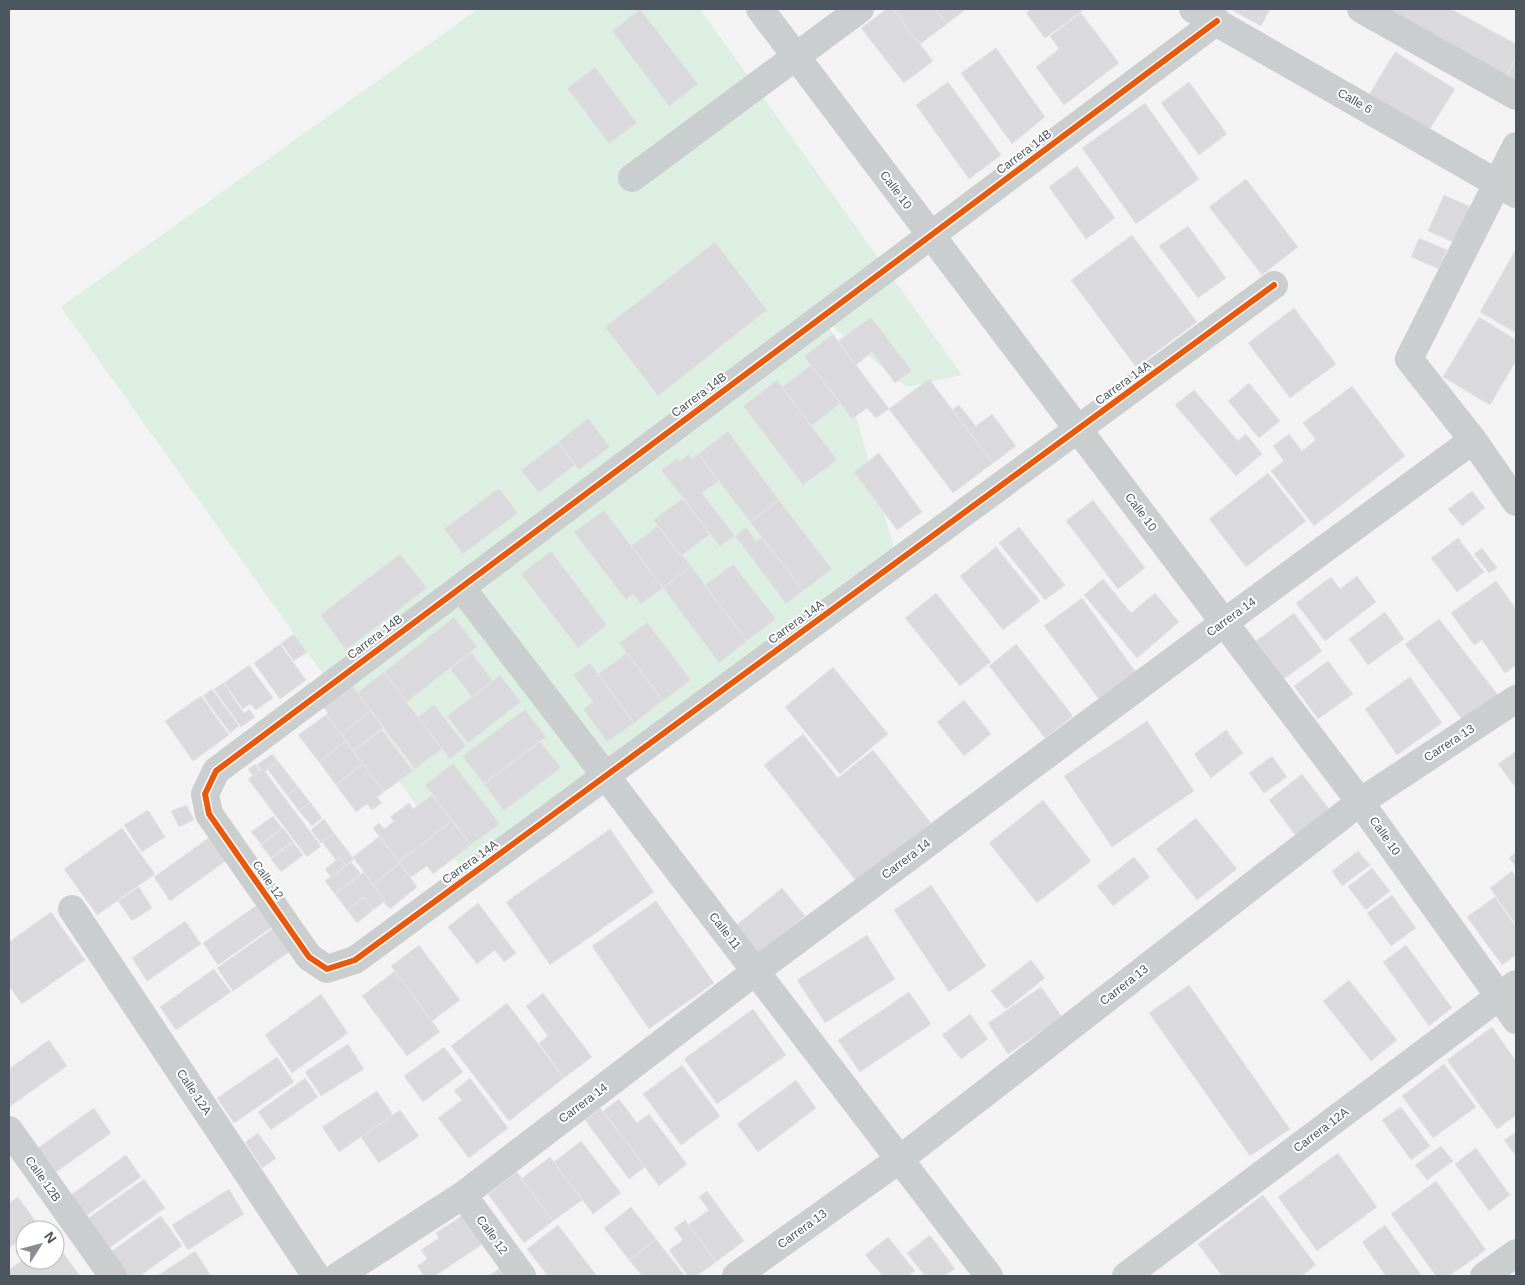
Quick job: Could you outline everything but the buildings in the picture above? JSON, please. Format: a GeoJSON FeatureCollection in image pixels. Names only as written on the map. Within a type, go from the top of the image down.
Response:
{"type":"FeatureCollection","features":[{"type":"Feature","properties":{"kind":"street","name":"Calle 10"},"geometry":{"type":"LineString","coordinates":[[760,9],[1360,802],[1507,990],[1516,1020]]}},
{"type":"Feature","properties":{"kind":"street"},"geometry":{"type":"LineString","coordinates":[[632,178],[860,9]]}},
{"type":"Feature","properties":{"kind":"street"},"geometry":{"type":"LineString","coordinates":[[1361,9],[1516,96]]}},
{"type":"Feature","properties":{"kind":"street","name":"Calle 6"},"geometry":{"type":"LineString","coordinates":[[1205,15],[1507,189]]}},
{"type":"Feature","properties":{"kind":"street","name":"Carrera 14B"},"geometry":{"type":"LineString","coordinates":[[205,794],[216,771],[931,236],[1205,15]]}},
{"type":"Feature","properties":{"kind":"street"},"geometry":{"type":"LineString","coordinates":[[1516,146],[1507,189],[1409,359],[1473,440],[1516,502]]}},
{"type":"Feature","properties":{"kind":"street","name":"Carrera 14A"},"geometry":{"type":"LineString","coordinates":[[327,969],[355,960],[1274,286]]}},
{"type":"Feature","properties":{"kind":"street","name":"Carrera 14"},"geometry":{"type":"LineString","coordinates":[[338,1276],[463,1195],[756,971],[1473,440]]}},
{"type":"Feature","properties":{"kind":"street","name":"Calle 11"},"geometry":{"type":"LineString","coordinates":[[462,586],[989,1276]]}},
{"type":"Feature","properties":{"kind":"street","name":"Carrera 13"},"geometry":{"type":"LineString","coordinates":[[736,1276],[900,1159],[1360,802],[1516,699]]}},
{"type":"Feature","properties":{"kind":"street","name":"Calle 12"},"geometry":{"type":"LineString","coordinates":[[205,794],[209,814],[309,957],[327,969]]}},
{"type":"Feature","properties":{"kind":"street","name":"Calle 12A"},"geometry":{"type":"LineString","coordinates":[[72,908],[316,1276]]}},
{"type":"Feature","properties":{"kind":"street","name":"Carrera 12A"},"geometry":{"type":"LineString","coordinates":[[1126,1276],[1507,990]]}},
{"type":"Feature","properties":{"kind":"street","name":"Calle 12B"},"geometry":{"type":"LineString","coordinates":[[9,1130],[113,1276]]}},
{"type":"Feature","properties":{"kind":"street","name":"Calle 12"},"geometry":{"type":"LineString","coordinates":[[463,1195],[522,1276]]}},
{"type":"Feature","properties":{"kind":"street"},"geometry":{"type":"LineString","coordinates":[[1484,1276],[1516,1254]]}},
{"type":"Feature","properties":{"kind":"green space"},"geometry":{"type":"Polygon","coordinates":[[[478,9],[700,9],[962,375],[907,387],[829,324],[898,562],[464,872],[61,307],[478,9]]]}},
{"type":"Feature","properties":{"kind":"cycle path"},"geometry":{"type":"LineString","coordinates":[[1217,21],[216,771],[205,794],[209,814],[309,957],[327,969],[355,960],[1274,285]]}}]}
